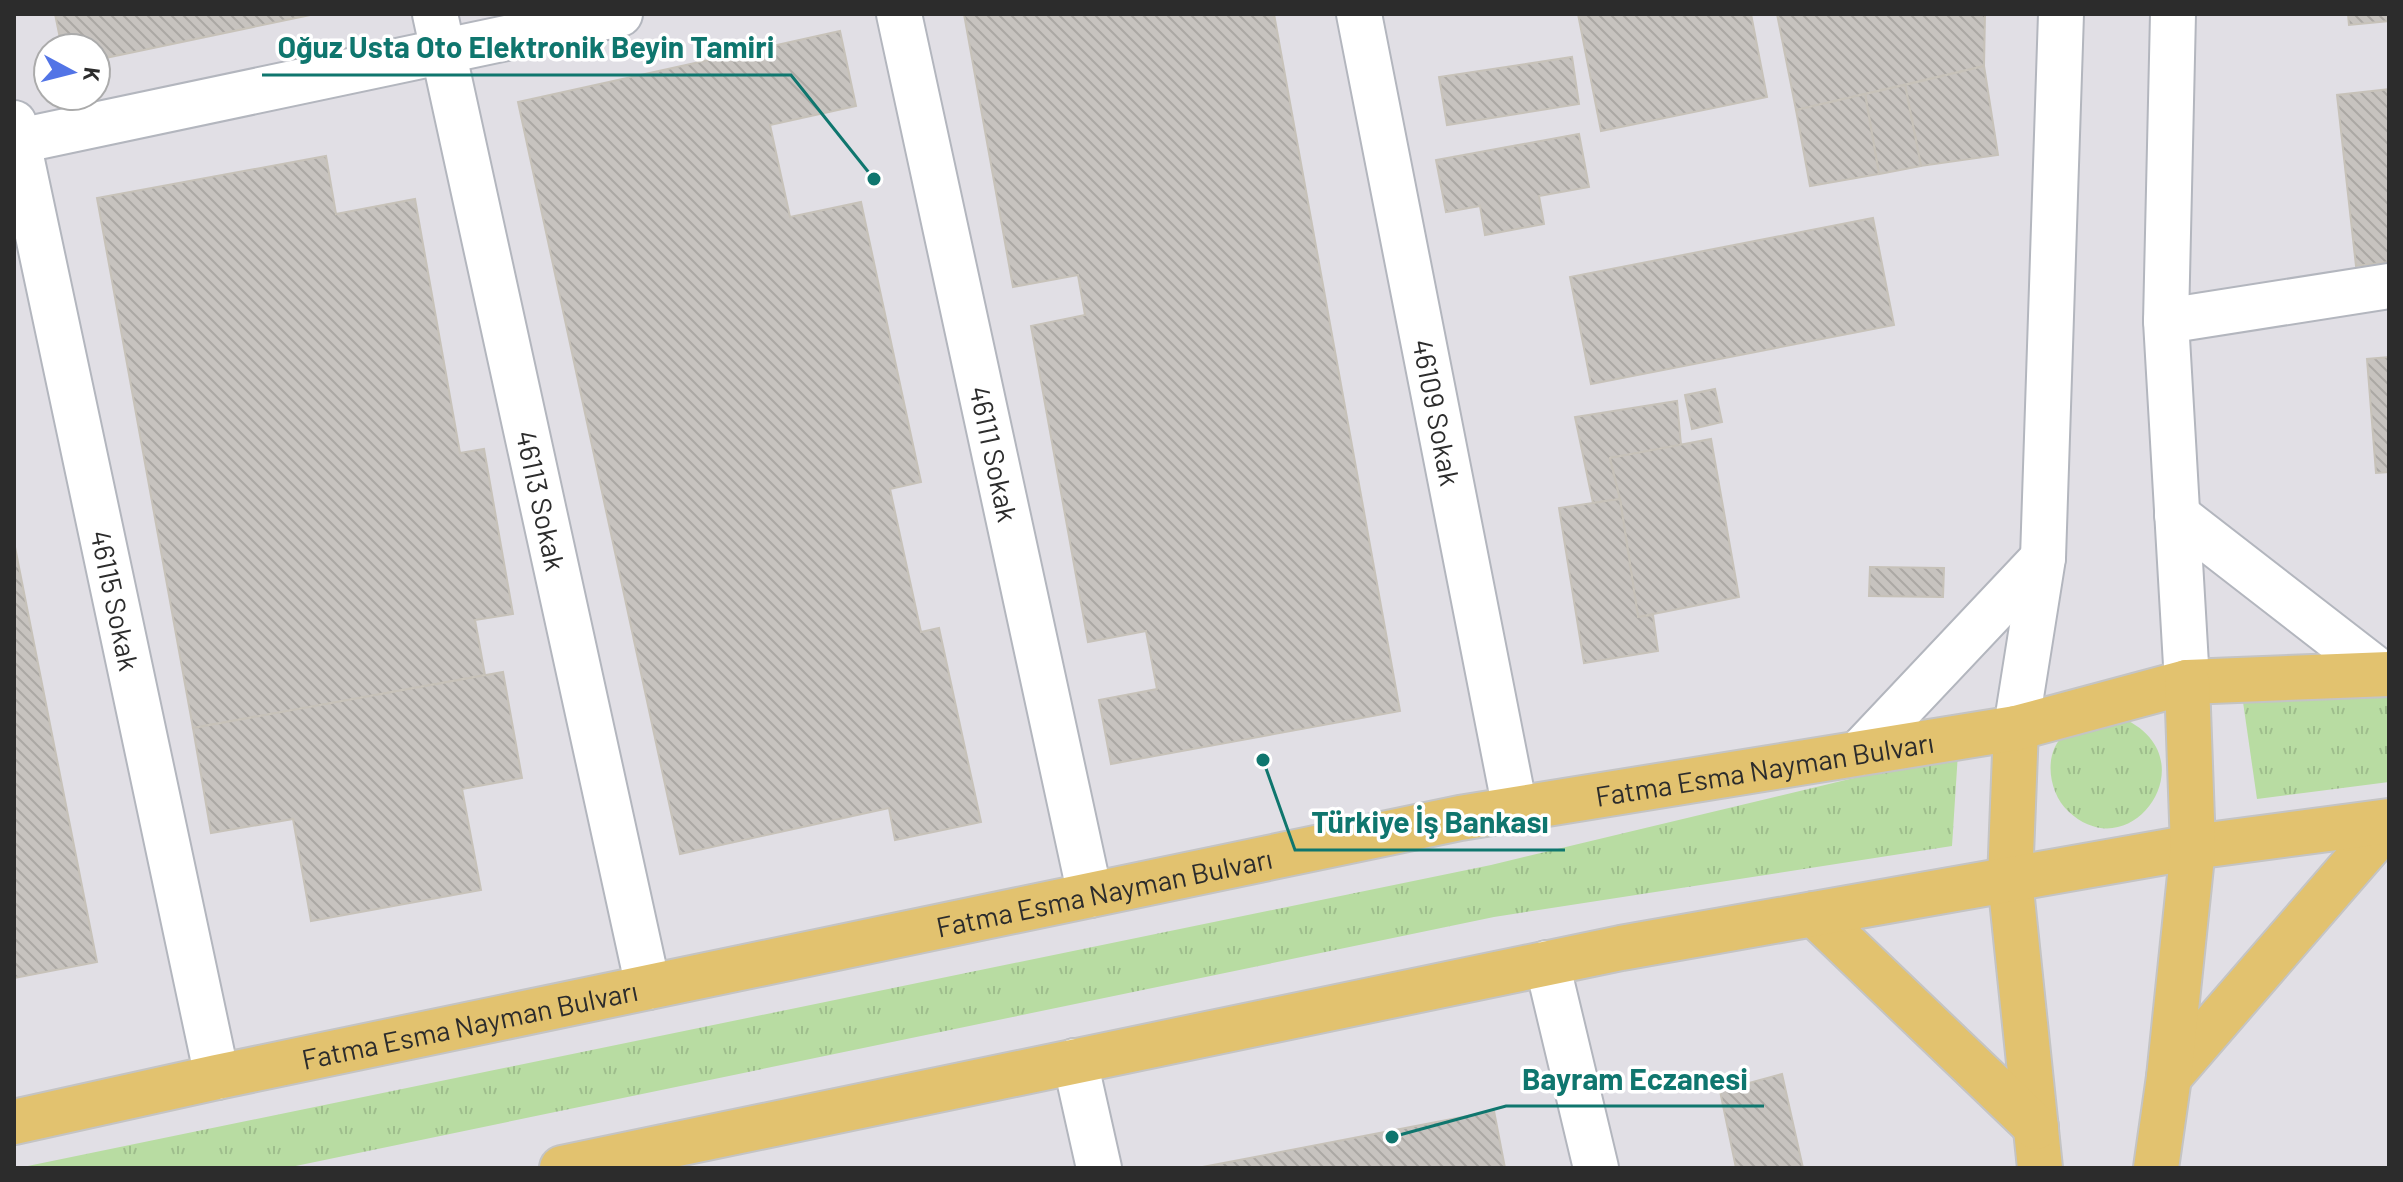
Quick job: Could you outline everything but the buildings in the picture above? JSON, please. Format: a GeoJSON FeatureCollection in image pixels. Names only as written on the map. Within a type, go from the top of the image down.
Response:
{"type":"FeatureCollection","features":[{"type":"Feature","properties":{"kind":"main road","name":"Fatma Esma Nayman Bulvarı"},"geometry":{"type":"LineString","coordinates":[[14,1122],[1460,818],[2016,728],[2187,682],[2386,674]]}},
{"type":"Feature","properties":{"kind":"main road"},"geometry":{"type":"LineString","coordinates":[[2156,1168],[2169,1077],[2193,847],[2187,682]]}},
{"type":"Feature","properties":{"kind":"main road"},"geometry":{"type":"LineString","coordinates":[[2016,728],[2010,880],[2038,1148]]}},
{"type":"Feature","properties":{"kind":"main road"},"geometry":{"type":"LineString","coordinates":[[562,1168],[648,1160],[1075,1061],[1547,963],[2193,847],[2389,822]]}},
{"type":"Feature","properties":{"kind":"main road"},"geometry":{"type":"LineString","coordinates":[[2169,1077],[2389,822]]}},
{"type":"Feature","properties":{"kind":"main road"},"geometry":{"type":"LineString","coordinates":[[1814,914],[2038,1148]]}},
{"type":"Feature","properties":{"kind":"street"},"geometry":{"type":"LineString","coordinates":[[15,136],[438,33],[620,14]]}},
{"type":"Feature","properties":{"kind":"street","name":"46111 Sokak"},"geometry":{"type":"LineString","coordinates":[[899,14],[1090,895]]}},
{"type":"Feature","properties":{"kind":"street","name":"46109 Sokak"},"geometry":{"type":"LineString","coordinates":[[1359,14],[1515,809]]}},
{"type":"Feature","properties":{"kind":"street"},"geometry":{"type":"LineString","coordinates":[[2016,728],[2043,558],[2061,14]]}},
{"type":"Feature","properties":{"kind":"street"},"geometry":{"type":"LineString","coordinates":[[2173,14],[2166,321],[2187,682]]}},
{"type":"Feature","properties":{"kind":"street","name":"46113 Sokak"},"geometry":{"type":"LineString","coordinates":[[438,33],[648,987]]}},
{"type":"Feature","properties":{"kind":"street","name":"46115 Sokak"},"geometry":{"type":"LineString","coordinates":[[15,136],[217,1077]]}},
{"type":"Feature","properties":{"kind":"street"},"geometry":{"type":"LineString","coordinates":[[2166,321],[2389,286]]}},
{"type":"Feature","properties":{"kind":"street"},"geometry":{"type":"LineString","coordinates":[[2177,515],[2386,674]]}},
{"type":"Feature","properties":{"kind":"street"},"geometry":{"type":"LineString","coordinates":[[1859,753],[2043,558]]}},
{"type":"Feature","properties":{"kind":"street"},"geometry":{"type":"LineString","coordinates":[[1547,963],[1596,1168]]}},
{"type":"Feature","properties":{"kind":"street"},"geometry":{"type":"LineString","coordinates":[[1075,1061],[1099,1168]]}},
{"type":"Feature","properties":{"kind":"shaded area"},"geometry":{"type":"Polygon","coordinates":[[[14,14],[2389,14],[2389,1168],[14,1168],[14,14]]]}},
{"type":"Feature","properties":{"kind":"green space"},"geometry":{"type":"Polygon","coordinates":[[[2389,692],[2389,782],[2257,799],[2243,702],[2389,692]]]}},
{"type":"Feature","properties":{"kind":"green space"},"geometry":{"type":"Polygon","coordinates":[[[2117,716],[2145,733],[2159,755],[2161,778],[2153,800],[2138,818],[2117,827],[2093,826],[2061,804],[2051,773],[2053,752],[2069,731],[2117,716]]]}},
{"type":"Feature","properties":{"kind":"green space"},"geometry":{"type":"Polygon","coordinates":[[[1958,753],[1952,846],[1494,917],[286,1168],[18,1168],[1491,865],[1958,753]]]}},
{"type":"Feature","properties":{"kind":"place","name":"Oğuz Usta Oto Elektronik Beyin Tamiri"},"geometry":{"type":"Point","coordinates":[874,179]}},
{"type":"Feature","properties":{"kind":"place","name":"Türkiye İş Bankası"},"geometry":{"type":"Point","coordinates":[1263,760]}},
{"type":"Feature","properties":{"kind":"place","name":"Bayram Eczanesi"},"geometry":{"type":"Point","coordinates":[1392,1137]}}]}
